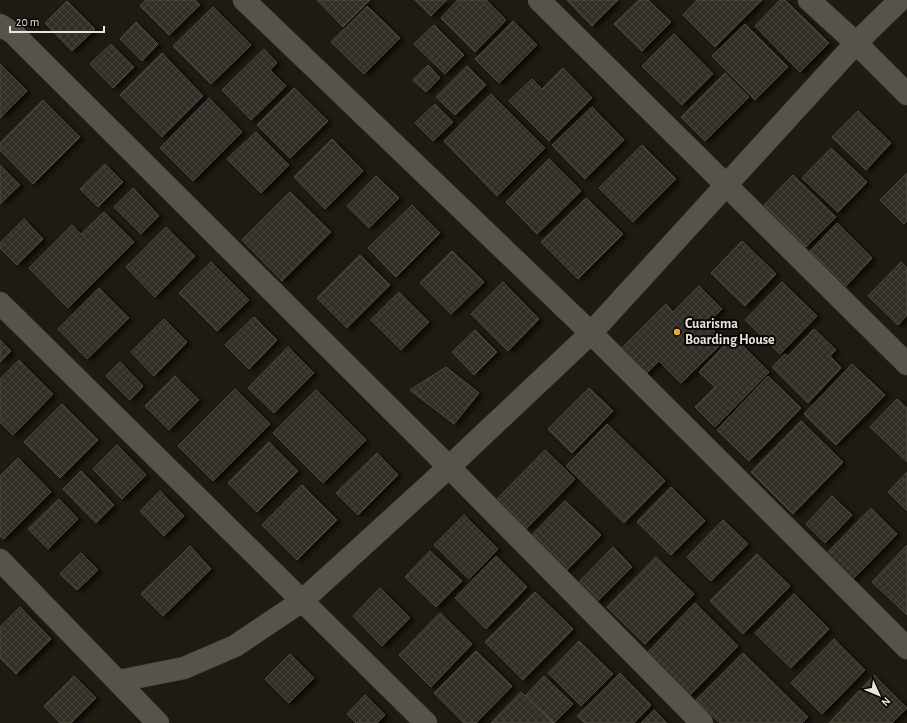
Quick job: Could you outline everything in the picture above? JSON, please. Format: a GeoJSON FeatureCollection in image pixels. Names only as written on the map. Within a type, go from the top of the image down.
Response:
{"type":"FeatureCollection","features":[{"type":"Feature","properties":{"kind":"street"},"geometry":{"type":"LineString","coordinates":[[244,0],[591,333],[907,648]]}},
{"type":"Feature","properties":{"kind":"street"},"geometry":{"type":"LineString","coordinates":[[538,0],[907,364]]}},
{"type":"Feature","properties":{"kind":"street"},"geometry":{"type":"LineString","coordinates":[[809,0],[856,43],[907,94]]}},
{"type":"Feature","properties":{"kind":"street"},"geometry":{"type":"LineString","coordinates":[[119,681],[184,668],[234,646],[302,601],[449,467],[591,333],[724,185],[856,43],[900,0]]}},
{"type":"Feature","properties":{"kind":"street"},"geometry":{"type":"LineString","coordinates":[[0,25],[13,33],[449,467],[702,723]]}},
{"type":"Feature","properties":{"kind":"street"},"geometry":{"type":"LineString","coordinates":[[0,303],[426,723]]}},
{"type":"Feature","properties":{"kind":"street"},"geometry":{"type":"LineString","coordinates":[[0,560],[119,681],[158,723]]}},
{"type":"Feature","properties":{"kind":"building"},"geometry":{"type":"Polygon","coordinates":[[[146,0],[195,0],[200,5],[169,35],[140,6],[146,0]]]}},
{"type":"Feature","properties":{"kind":"building"},"geometry":{"type":"Polygon","coordinates":[[[317,0],[370,0],[343,27],[317,0]]]}},
{"type":"Feature","properties":{"kind":"building"},"geometry":{"type":"Polygon","coordinates":[[[415,0],[447,0],[431,16],[415,0]]]}},
{"type":"Feature","properties":{"kind":"building"},"geometry":{"type":"Polygon","coordinates":[[[458,0],[486,0],[506,20],[475,52],[441,18],[458,0]]]}},
{"type":"Feature","properties":{"kind":"building"},"geometry":{"type":"Polygon","coordinates":[[[567,0],[618,0],[592,26],[567,0]]]}},
{"type":"Feature","properties":{"kind":"building"},"geometry":{"type":"Polygon","coordinates":[[[639,0],[648,0],[671,22],[642,51],[614,24],[639,0]]]}},
{"type":"Feature","properties":{"kind":"building"},"geometry":{"type":"Polygon","coordinates":[[[697,0],[762,0],[715,47],[683,15],[697,0]]]}},
{"type":"Feature","properties":{"kind":"building"},"geometry":{"type":"Polygon","coordinates":[[[780,0],[785,0],[829,43],[800,72],[755,26],[780,0]]]}},
{"type":"Feature","properties":{"kind":"building"},"geometry":{"type":"Polygon","coordinates":[[[67,1],[95,29],[72,51],[45,23],[67,1]]]}},
{"type":"Feature","properties":{"kind":"building"},"geometry":{"type":"Polygon","coordinates":[[[367,6],[400,38],[364,74],[331,42],[367,6]]]}},
{"type":"Feature","properties":{"kind":"building"},"geometry":{"type":"Polygon","coordinates":[[[213,7],[251,45],[211,84],[173,46],[213,7]]]}},
{"type":"Feature","properties":{"kind":"building"},"geometry":{"type":"Polygon","coordinates":[[[513,21],[537,45],[499,83],[475,59],[513,21]]]}},
{"type":"Feature","properties":{"kind":"building"},"geometry":{"type":"Polygon","coordinates":[[[136,22],[158,44],[142,61],[120,39],[136,22]]]}},
{"type":"Feature","properties":{"kind":"building"},"geometry":{"type":"Polygon","coordinates":[[[745,24],[788,67],[755,100],[712,56],[745,24]]]}},
{"type":"Feature","properties":{"kind":"building"},"geometry":{"type":"Polygon","coordinates":[[[434,25],[464,55],[445,74],[414,44],[434,25]]]}},
{"type":"Feature","properties":{"kind":"building"},"geometry":{"type":"Polygon","coordinates":[[[674,34],[713,74],[682,105],[642,66],[674,34]]]}},
{"type":"Feature","properties":{"kind":"building"},"geometry":{"type":"Polygon","coordinates":[[[111,44],[134,67],[113,88],[90,64],[111,44]]]}},
{"type":"Feature","properties":{"kind":"building"},"geometry":{"type":"Polygon","coordinates":[[[264,49],[277,63],[270,70],[286,86],[251,120],[222,90],[264,49]]]}},
{"type":"Feature","properties":{"kind":"building"},"geometry":{"type":"Polygon","coordinates":[[[162,53],[203,96],[162,137],[120,95],[162,53]]]}},
{"type":"Feature","properties":{"kind":"building"},"geometry":{"type":"Polygon","coordinates":[[[0,64],[27,91],[0,118],[0,64]]]}},
{"type":"Feature","properties":{"kind":"building"},"geometry":{"type":"Polygon","coordinates":[[[428,65],[440,78],[426,92],[413,80],[428,65]]]}},
{"type":"Feature","properties":{"kind":"building"},"geometry":{"type":"Polygon","coordinates":[[[467,66],[486,85],[455,115],[436,97],[467,66]]]}},
{"type":"Feature","properties":{"kind":"building"},"geometry":{"type":"Polygon","coordinates":[[[563,68],[592,98],[549,141],[509,101],[532,79],[542,89],[563,68]]]}},
{"type":"Feature","properties":{"kind":"building"},"geometry":{"type":"Polygon","coordinates":[[[725,73],[749,97],[705,141],[681,117],[725,73]]]}},
{"type":"Feature","properties":{"kind":"building"},"geometry":{"type":"Polygon","coordinates":[[[294,88],[328,121],[290,158],[257,125],[294,88]]]}},
{"type":"Feature","properties":{"kind":"building"},"geometry":{"type":"Polygon","coordinates":[[[491,94],[545,148],[497,196],[444,141],[491,94]]]}},
{"type":"Feature","properties":{"kind":"building"},"geometry":{"type":"Polygon","coordinates":[[[209,98],[242,132],[193,181],[160,148],[209,98]]]}},
{"type":"Feature","properties":{"kind":"building"},"geometry":{"type":"Polygon","coordinates":[[[43,100],[80,137],[33,184],[0,150],[0,143],[43,100]]]}},
{"type":"Feature","properties":{"kind":"building"},"geometry":{"type":"Polygon","coordinates":[[[435,104],[453,122],[433,141],[415,123],[435,104]]]}},
{"type":"Feature","properties":{"kind":"building"},"geometry":{"type":"Polygon","coordinates":[[[592,107],[624,140],[585,179],[552,145],[592,107]]]}},
{"type":"Feature","properties":{"kind":"building"},"geometry":{"type":"Polygon","coordinates":[[[858,111],[891,143],[866,170],[832,137],[858,111]]]}},
{"type":"Feature","properties":{"kind":"building"},"geometry":{"type":"Polygon","coordinates":[[[256,132],[289,165],[261,193],[227,159],[256,132]]]}},
{"type":"Feature","properties":{"kind":"building"},"geometry":{"type":"Polygon","coordinates":[[[332,139],[363,171],[325,209],[294,177],[332,139]]]}},
{"type":"Feature","properties":{"kind":"building"},"geometry":{"type":"Polygon","coordinates":[[[642,145],[676,179],[633,222],[599,188],[642,145]]]}},
{"type":"Feature","properties":{"kind":"building"},"geometry":{"type":"Polygon","coordinates":[[[831,148],[867,182],[838,212],[802,178],[831,148]]]}},
{"type":"Feature","properties":{"kind":"building"},"geometry":{"type":"Polygon","coordinates":[[[549,159],[581,191],[537,234],[506,202],[549,159]]]}},
{"type":"Feature","properties":{"kind":"building"},"geometry":{"type":"Polygon","coordinates":[[[105,164],[123,182],[98,207],[80,189],[105,164]]]}},
{"type":"Feature","properties":{"kind":"building"},"geometry":{"type":"Polygon","coordinates":[[[0,165],[20,185],[0,204],[0,165]]]}},
{"type":"Feature","properties":{"kind":"building"},"geometry":{"type":"Polygon","coordinates":[[[907,173],[907,221],[904,224],[880,200],[907,173]]]}},
{"type":"Feature","properties":{"kind":"building"},"geometry":{"type":"Polygon","coordinates":[[[793,175],[836,217],[806,247],[764,205],[793,175]]]}},
{"type":"Feature","properties":{"kind":"building"},"geometry":{"type":"Polygon","coordinates":[[[376,176],[399,198],[369,228],[347,206],[376,176]]]}},
{"type":"Feature","properties":{"kind":"building"},"geometry":{"type":"Polygon","coordinates":[[[133,188],[159,216],[141,234],[114,207],[133,188]]]}},
{"type":"Feature","properties":{"kind":"building"},"geometry":{"type":"Polygon","coordinates":[[[290,192],[331,232],[282,281],[242,240],[290,192]]]}},
{"type":"Feature","properties":{"kind":"building"},"geometry":{"type":"Polygon","coordinates":[[[586,198],[623,234],[578,279],[541,242],[586,198]]]}},
{"type":"Feature","properties":{"kind":"building"},"geometry":{"type":"Polygon","coordinates":[[[412,205],[440,233],[396,277],[368,248],[412,205]]]}},
{"type":"Feature","properties":{"kind":"building"},"geometry":{"type":"Polygon","coordinates":[[[104,212],[134,242],[68,308],[29,268],[72,225],[81,234],[104,212]]]}},
{"type":"Feature","properties":{"kind":"building"},"geometry":{"type":"Polygon","coordinates":[[[24,219],[43,239],[17,265],[0,248],[0,243],[24,219]]]}},
{"type":"Feature","properties":{"kind":"building"},"geometry":{"type":"Polygon","coordinates":[[[837,223],[872,258],[846,286],[810,251],[837,223]]]}},
{"type":"Feature","properties":{"kind":"building"},"geometry":{"type":"Polygon","coordinates":[[[166,227],[195,256],[155,297],[126,267],[166,227]]]}},
{"type":"Feature","properties":{"kind":"building"},"geometry":{"type":"Polygon","coordinates":[[[742,241],[776,274],[745,306],[711,273],[742,241]]]}},
{"type":"Feature","properties":{"kind":"building"},"geometry":{"type":"Polygon","coordinates":[[[452,251],[484,282],[451,314],[420,283],[452,251]]]}},
{"type":"Feature","properties":{"kind":"building"},"geometry":{"type":"Polygon","coordinates":[[[360,255],[390,285],[347,328],[317,298],[360,255]]]}},
{"type":"Feature","properties":{"kind":"building"},"geometry":{"type":"Polygon","coordinates":[[[211,262],[249,300],[217,331],[179,293],[211,262]]]}},
{"type":"Feature","properties":{"kind":"building"},"geometry":{"type":"Polygon","coordinates":[[[901,262],[907,268],[907,315],[898,325],[868,296],[901,262]]]}},
{"type":"Feature","properties":{"kind":"building"},"geometry":{"type":"Polygon","coordinates":[[[503,282],[539,319],[508,351],[471,314],[503,282]]]}},
{"type":"Feature","properties":{"kind":"building"},"geometry":{"type":"Polygon","coordinates":[[[782,282],[817,316],[780,354],[745,320],[782,282]]]}},
{"type":"Feature","properties":{"kind":"building","name":"Cuarisma Boarding House"},"geometry":{"type":"Polygon","coordinates":[[[699,286],[722,309],[707,324],[724,341],[681,383],[659,361],[644,376],[619,351],[666,304],[673,312],[699,286]]]}},
{"type":"Feature","properties":{"kind":"building"},"geometry":{"type":"Polygon","coordinates":[[[99,288],[129,318],[87,359],[58,329],[99,288]]]}},
{"type":"Feature","properties":{"kind":"building"},"geometry":{"type":"Polygon","coordinates":[[[399,292],[429,322],[401,350],[371,320],[399,292]]]}},
{"type":"Feature","properties":{"kind":"building"},"geometry":{"type":"Polygon","coordinates":[[[254,317],[277,340],[249,369],[225,345],[254,317]]]}},
{"type":"Feature","properties":{"kind":"building"},"geometry":{"type":"Polygon","coordinates":[[[164,319],[187,342],[154,376],[131,352],[164,319]]]}},
{"type":"Feature","properties":{"kind":"building"},"geometry":{"type":"Polygon","coordinates":[[[814,329],[836,350],[830,356],[841,368],[808,403],[772,367],[785,354],[788,356],[814,329]]]}},
{"type":"Feature","properties":{"kind":"building"},"geometry":{"type":"Polygon","coordinates":[[[475,330],[497,352],[474,375],[452,352],[475,330]]]}},
{"type":"Feature","properties":{"kind":"building"},"geometry":{"type":"Polygon","coordinates":[[[733,336],[769,372],[715,427],[695,407],[715,387],[699,372],[733,336]]]}},
{"type":"Feature","properties":{"kind":"building"},"geometry":{"type":"Polygon","coordinates":[[[0,340],[11,351],[0,362],[0,340]]]}},
{"type":"Feature","properties":{"kind":"building"},"geometry":{"type":"Polygon","coordinates":[[[288,347],[314,373],[274,413],[248,388],[288,347]]]}},
{"type":"Feature","properties":{"kind":"building"},"geometry":{"type":"Polygon","coordinates":[[[19,360],[53,394],[13,435],[0,422],[0,379],[19,360]]]}},
{"type":"Feature","properties":{"kind":"building"},"geometry":{"type":"Polygon","coordinates":[[[120,362],[143,386],[130,400],[106,376],[120,362]]]}},
{"type":"Feature","properties":{"kind":"building"},"geometry":{"type":"Polygon","coordinates":[[[852,364],[885,395],[836,445],[804,414],[852,364]]]}},
{"type":"Feature","properties":{"kind":"building"},"geometry":{"type":"Polygon","coordinates":[[[446,367],[479,393],[454,424],[410,390],[446,367]]]}},
{"type":"Feature","properties":{"kind":"building"},"geometry":{"type":"Polygon","coordinates":[[[175,376],[199,400],[169,430],[145,406],[175,376]]]}},
{"type":"Feature","properties":{"kind":"building"},"geometry":{"type":"Polygon","coordinates":[[[768,376],[801,408],[749,461],[717,430],[768,376]]]}},
{"type":"Feature","properties":{"kind":"building"},"geometry":{"type":"Polygon","coordinates":[[[589,388],[613,411],[572,453],[548,429],[589,388]]]}},
{"type":"Feature","properties":{"kind":"building"},"geometry":{"type":"Polygon","coordinates":[[[235,389],[270,424],[213,481],[178,446],[235,389]]]}},
{"type":"Feature","properties":{"kind":"building"},"geometry":{"type":"Polygon","coordinates":[[[316,390],[366,440],[323,483],[273,433],[316,390]]]}},
{"type":"Feature","properties":{"kind":"building"},"geometry":{"type":"Polygon","coordinates":[[[897,399],[907,408],[907,462],[870,427],[897,399]]]}},
{"type":"Feature","properties":{"kind":"building"},"geometry":{"type":"Polygon","coordinates":[[[62,404],[98,440],[60,478],[24,442],[62,404]]]}},
{"type":"Feature","properties":{"kind":"building"},"geometry":{"type":"Polygon","coordinates":[[[801,421],[843,462],[793,514],[751,472],[801,421]]]}},
{"type":"Feature","properties":{"kind":"building"},"geometry":{"type":"Polygon","coordinates":[[[607,424],[665,481],[624,523],[566,466],[607,424]]]}},
{"type":"Feature","properties":{"kind":"building"},"geometry":{"type":"Polygon","coordinates":[[[269,442],[298,471],[257,512],[228,483],[269,442]]]}},
{"type":"Feature","properties":{"kind":"building"},"geometry":{"type":"Polygon","coordinates":[[[117,445],[146,475],[122,499],[93,469],[117,445]]]}},
{"type":"Feature","properties":{"kind":"building"},"geometry":{"type":"Polygon","coordinates":[[[545,450],[575,479],[526,529],[496,500],[545,450]]]}},
{"type":"Feature","properties":{"kind":"building"},"geometry":{"type":"Polygon","coordinates":[[[377,453],[398,475],[358,515],[336,493],[377,453]]]}},
{"type":"Feature","properties":{"kind":"building"},"geometry":{"type":"Polygon","coordinates":[[[18,458],[51,492],[4,539],[0,536],[0,476],[18,458]]]}},
{"type":"Feature","properties":{"kind":"building"},"geometry":{"type":"Polygon","coordinates":[[[81,471],[114,505],[96,523],[63,489],[81,471]]]}},
{"type":"Feature","properties":{"kind":"building"},"geometry":{"type":"Polygon","coordinates":[[[907,472],[907,511],[888,492],[907,472]]]}},
{"type":"Feature","properties":{"kind":"building"},"geometry":{"type":"Polygon","coordinates":[[[302,485],[337,520],[297,560],[262,525],[302,485]]]}},
{"type":"Feature","properties":{"kind":"building"},"geometry":{"type":"Polygon","coordinates":[[[671,487],[705,521],[671,555],[637,522],[671,487]]]}},
{"type":"Feature","properties":{"kind":"building"},"geometry":{"type":"Polygon","coordinates":[[[160,491],[184,516],[164,536],[140,511],[160,491]]]}},
{"type":"Feature","properties":{"kind":"building"},"geometry":{"type":"Polygon","coordinates":[[[832,496],[852,515],[825,543],[806,524],[832,496]]]}},
{"type":"Feature","properties":{"kind":"building"},"geometry":{"type":"Polygon","coordinates":[[[59,499],[78,519],[48,549],[28,529],[59,499]]]}},
{"type":"Feature","properties":{"kind":"building"},"geometry":{"type":"Polygon","coordinates":[[[565,501],[601,535],[564,573],[529,538],[565,501]]]}},
{"type":"Feature","properties":{"kind":"building"},"geometry":{"type":"Polygon","coordinates":[[[871,508],[897,534],[849,583],[823,557],[871,508]]]}},
{"type":"Feature","properties":{"kind":"building"},"geometry":{"type":"Polygon","coordinates":[[[464,515],[498,549],[469,579],[434,545],[464,515]]]}},
{"type":"Feature","properties":{"kind":"building"},"geometry":{"type":"Polygon","coordinates":[[[723,520],[748,544],[711,581],[687,557],[723,520]]]}},
{"type":"Feature","properties":{"kind":"building"},"geometry":{"type":"Polygon","coordinates":[[[907,545],[907,615],[872,582],[907,545]]]}},
{"type":"Feature","properties":{"kind":"building"},"geometry":{"type":"Polygon","coordinates":[[[190,546],[211,569],[163,616],[141,594],[190,546]]]}},
{"type":"Feature","properties":{"kind":"building"},"geometry":{"type":"Polygon","coordinates":[[[613,547],[632,567],[597,602],[578,583],[613,547]]]}},
{"type":"Feature","properties":{"kind":"building"},"geometry":{"type":"Polygon","coordinates":[[[430,551],[462,581],[436,607],[405,577],[430,551]]]}},
{"type":"Feature","properties":{"kind":"building"},"geometry":{"type":"Polygon","coordinates":[[[81,553],[98,570],[77,590],[60,574],[81,553]]]}},
{"type":"Feature","properties":{"kind":"building"},"geometry":{"type":"Polygon","coordinates":[[[757,554],[790,586],[743,634],[710,601],[757,554]]]}},
{"type":"Feature","properties":{"kind":"building"},"geometry":{"type":"Polygon","coordinates":[[[496,556],[527,587],[486,629],[455,598],[496,556]]]}},
{"type":"Feature","properties":{"kind":"building"},"geometry":{"type":"Polygon","coordinates":[[[656,557],[694,594],[645,644],[607,607],[656,557]]]}},
{"type":"Feature","properties":{"kind":"building"},"geometry":{"type":"Polygon","coordinates":[[[380,588],[410,618],[382,646],[353,616],[380,588]]]}},
{"type":"Feature","properties":{"kind":"building"},"geometry":{"type":"Polygon","coordinates":[[[535,592],[573,629],[523,680],[485,642],[535,592]]]}},
{"type":"Feature","properties":{"kind":"building"},"geometry":{"type":"Polygon","coordinates":[[[794,594],[829,629],[791,668],[755,633],[794,594]]]}},
{"type":"Feature","properties":{"kind":"building"},"geometry":{"type":"Polygon","coordinates":[[[695,603],[738,646],[687,698],[644,656],[695,603]]]}},
{"type":"Feature","properties":{"kind":"building"},"geometry":{"type":"Polygon","coordinates":[[[20,607],[51,639],[16,674],[0,658],[0,627],[20,607]]]}},
{"type":"Feature","properties":{"kind":"building"},"geometry":{"type":"Polygon","coordinates":[[[440,613],[472,644],[431,687],[399,655],[440,613]]]}},
{"type":"Feature","properties":{"kind":"building"},"geometry":{"type":"Polygon","coordinates":[[[834,639],[865,670],[822,714],[791,683],[834,639]]]}},
{"type":"Feature","properties":{"kind":"building"},"geometry":{"type":"Polygon","coordinates":[[[579,641],[613,674],[581,706],[548,673],[579,641]]]}},
{"type":"Feature","properties":{"kind":"building"},"geometry":{"type":"Polygon","coordinates":[[[476,651],[512,686],[476,723],[464,723],[434,693],[476,651]]]}},
{"type":"Feature","properties":{"kind":"building"},"geometry":{"type":"Polygon","coordinates":[[[743,653],[808,717],[802,723],[720,723],[696,700],[743,653]]]}},
{"type":"Feature","properties":{"kind":"building"},"geometry":{"type":"Polygon","coordinates":[[[290,654],[314,678],[289,703],[265,679],[290,654]]]}},
{"type":"Feature","properties":{"kind":"building"},"geometry":{"type":"Polygon","coordinates":[[[620,673],[651,705],[634,723],[585,723],[577,716],[620,673]]]}},
{"type":"Feature","properties":{"kind":"building"},"geometry":{"type":"Polygon","coordinates":[[[874,675],[907,708],[892,723],[829,723],[874,675]]]}},
{"type":"Feature","properties":{"kind":"building"},"geometry":{"type":"Polygon","coordinates":[[[74,676],[96,698],[71,723],[60,723],[44,706],[74,676]]]}},
{"type":"Feature","properties":{"kind":"building"},"geometry":{"type":"Polygon","coordinates":[[[544,676],[573,704],[554,723],[525,696],[544,676]]]}},
{"type":"Feature","properties":{"kind":"building"},"geometry":{"type":"Polygon","coordinates":[[[521,692],[525,696],[553,723],[491,723],[521,692]]]}},
{"type":"Feature","properties":{"kind":"building"},"geometry":{"type":"Polygon","coordinates":[[[365,695],[385,715],[377,723],[356,723],[347,714],[365,695]]]}},
{"type":"Feature","properties":{"kind":"building"},"geometry":{"type":"Polygon","coordinates":[[[654,710],[667,723],[641,723],[654,710]]]}},
{"type":"Feature","properties":{"kind":"place","name":"Cuarisma Boarding House"},"geometry":{"type":"Point","coordinates":[677,332]}}]}
